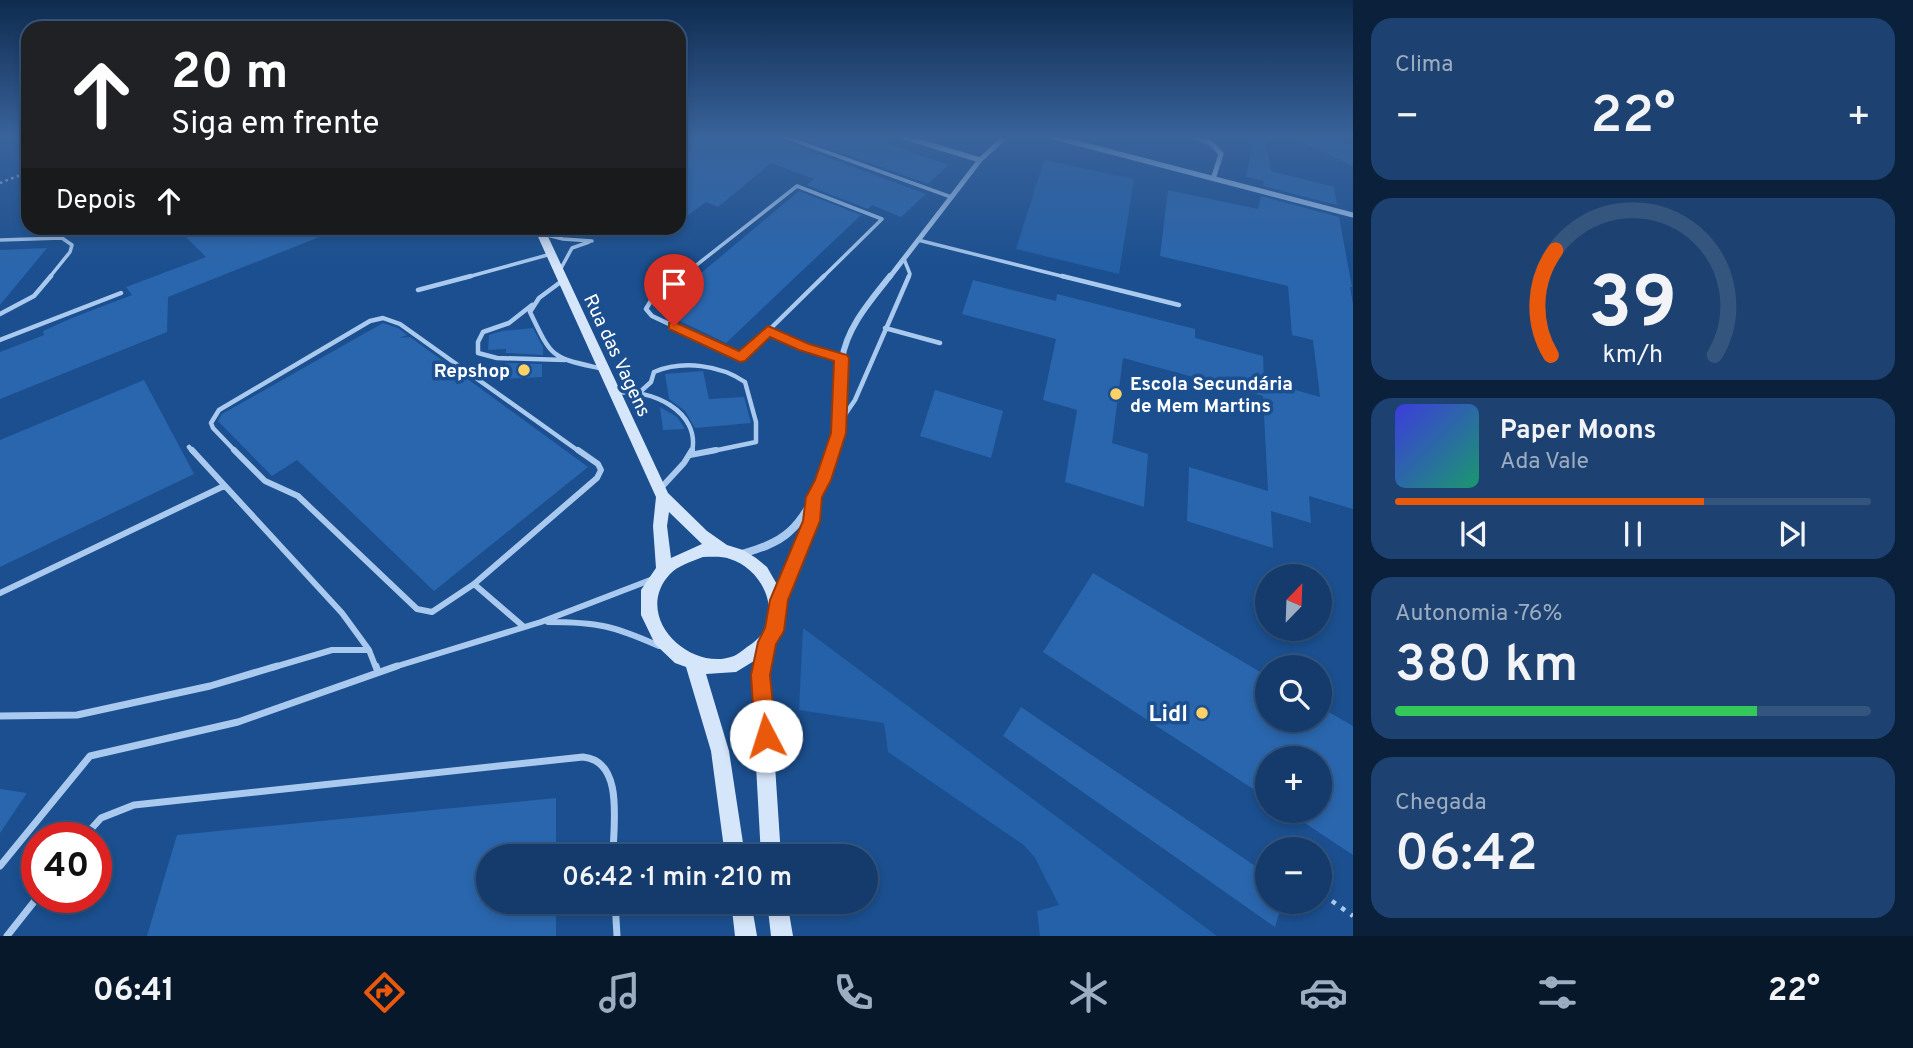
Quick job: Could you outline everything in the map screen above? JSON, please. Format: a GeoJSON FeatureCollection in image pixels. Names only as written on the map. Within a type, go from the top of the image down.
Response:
{"type":"FeatureCollection","features":[{"type":"Feature","properties":{"kind":"street"},"geometry":{"type":"LineString","coordinates":[[814,497],[811,521],[779,600],[774,631],[767,642],[755,654],[738,663],[716,667],[694,664],[669,650],[655,634],[648,615],[648,595],[660,573],[681,556],[702,550],[731,553],[763,547],[789,532],[814,497],[832,452],[840,422],[842,358],[852,329],[964,181]]}},
{"type":"Feature","properties":{"kind":"street"},"geometry":{"type":"LineString","coordinates":[[1231,181],[1353,215]]}},
{"type":"Feature","properties":{"kind":"street","name":"Rua das Vagens"},"geometry":{"type":"LineString","coordinates":[[543,235],[662,493],[702,535],[731,553]]}},
{"type":"Feature","properties":{"kind":"street","name":"Rua das Vagens"},"geometry":{"type":"LineString","coordinates":[[660,573],[662,493]]}},
{"type":"Feature","properties":{"kind":"street"},"geometry":{"type":"LineString","coordinates":[[731,553],[760,569],[779,600]]}},
{"type":"Feature","properties":{"kind":"street"},"geometry":{"type":"LineString","coordinates":[[767,642],[760,675],[770,844]]}},
{"type":"Feature","properties":{"kind":"street"},"geometry":{"type":"LineString","coordinates":[[694,664],[720,751],[732,844]]}},
{"type":"Feature","properties":{"kind":"street"},"geometry":{"type":"LineString","coordinates":[[743,914],[746,936]]}},
{"type":"Feature","properties":{"kind":"street"},"geometry":{"type":"LineString","coordinates":[[779,914],[782,936]]}},
{"type":"Feature","properties":{"kind":"lane"},"geometry":{"type":"LineString","coordinates":[[906,181],[951,197]]}},
{"type":"Feature","properties":{"kind":"lane"},"geometry":{"type":"LineString","coordinates":[[797,186],[882,219],[863,237],[768,331],[740,357],[652,316],[646,309],[652,299],[797,186]]}},
{"type":"Feature","properties":{"kind":"lane"},"geometry":{"type":"LineString","coordinates":[[552,235],[563,239],[592,241],[572,248],[561,277],[532,306],[509,323],[483,332],[478,342],[478,353],[493,358],[550,356],[603,369]]}},
{"type":"Feature","properties":{"kind":"lane"},"geometry":{"type":"LineString","coordinates":[[0,240],[62,238],[72,245],[70,252],[34,296],[0,314]]}},
{"type":"Feature","properties":{"kind":"lane"},"geometry":{"type":"LineString","coordinates":[[918,240],[1179,306]]}},
{"type":"Feature","properties":{"kind":"lane"},"geometry":{"type":"LineString","coordinates":[[418,290],[551,254]]}},
{"type":"Feature","properties":{"kind":"lane"},"geometry":{"type":"LineString","coordinates":[[840,422],[855,400],[910,274],[904,258]]}},
{"type":"Feature","properties":{"kind":"lane"},"geometry":{"type":"LineString","coordinates":[[0,340],[121,293]]}},
{"type":"Feature","properties":{"kind":"lane"},"geometry":{"type":"LineString","coordinates":[[532,306],[530,312],[549,351],[565,360]]}},
{"type":"Feature","properties":{"kind":"lane"},"geometry":{"type":"LineString","coordinates":[[383,318],[400,324],[598,464],[601,470],[597,478],[474,584],[432,612],[421,612],[298,496],[265,481],[213,428],[213,416],[370,321],[383,318]]}},
{"type":"Feature","properties":{"kind":"lane"},"geometry":{"type":"LineString","coordinates":[[885,328],[940,343]]}},
{"type":"Feature","properties":{"kind":"lane"},"geometry":{"type":"LineString","coordinates":[[768,331],[804,347],[842,358]]}},
{"type":"Feature","properties":{"kind":"lane"},"geometry":{"type":"LineString","coordinates":[[640,392],[649,386],[654,372],[658,370],[701,364],[721,369],[745,382],[756,422],[756,442],[690,455]]}},
{"type":"Feature","properties":{"kind":"lane"},"geometry":{"type":"LineString","coordinates":[[614,393],[640,392],[679,411],[692,434],[693,447],[690,455],[662,493]]}},
{"type":"Feature","properties":{"kind":"lane"},"geometry":{"type":"LineString","coordinates":[[188,447],[342,612],[369,650],[378,672]]}},
{"type":"Feature","properties":{"kind":"lane"},"geometry":{"type":"LineString","coordinates":[[0,593],[224,486]]}},
{"type":"Feature","properties":{"kind":"lane"},"geometry":{"type":"LineString","coordinates":[[0,866],[90,756],[237,722],[378,672],[541,622],[660,573]]}},
{"type":"Feature","properties":{"kind":"lane"},"geometry":{"type":"LineString","coordinates":[[474,584],[524,627]]}},
{"type":"Feature","properties":{"kind":"lane"},"geometry":{"type":"LineString","coordinates":[[541,622],[592,622],[621,629],[669,650]]}},
{"type":"Feature","properties":{"kind":"lane"},"geometry":{"type":"LineString","coordinates":[[0,716],[77,715],[209,686],[332,650],[369,650]]}},
{"type":"Feature","properties":{"kind":"lane"},"geometry":{"type":"LineString","coordinates":[[97,822],[101,818],[134,805],[593,757],[606,766],[610,780],[613,844]]}},
{"type":"Feature","properties":{"kind":"lane"},"geometry":{"type":"LineString","coordinates":[[7,936],[25,913]]}},
{"type":"Feature","properties":{"kind":"lane"},"geometry":{"type":"LineString","coordinates":[[616,914],[617,936]]}},
{"type":"Feature","properties":{"kind":"path"},"geometry":{"type":"LineString","coordinates":[[1332,901],[1353,916]]}},
{"type":"Feature","properties":{"kind":"shaded area"},"geometry":{"type":"Polygon","coordinates":[[[1037,181],[1134,181],[1119,274],[1016,249],[1037,181]]]}},
{"type":"Feature","properties":{"kind":"shaded area"},"geometry":{"type":"Polygon","coordinates":[[[803,628],[1217,936],[1040,936],[1037,911],[1059,905],[1035,858],[1025,846],[888,752],[884,723],[799,710],[803,628]]]}},
{"type":"Feature","properties":{"kind":"building"},"geometry":{"type":"Polygon","coordinates":[[[686,181],[750,181],[718,207],[706,202],[686,217],[686,181]]]}},
{"type":"Feature","properties":{"kind":"building"},"geometry":{"type":"Polygon","coordinates":[[[812,181],[890,181],[926,194],[901,217],[872,205],[868,209],[807,185],[812,181]]]}},
{"type":"Feature","properties":{"kind":"building"},"geometry":{"type":"Polygon","coordinates":[[[1264,181],[1309,181],[1334,187],[1337,205],[1263,186],[1264,181]]]}},
{"type":"Feature","properties":{"kind":"building"},"geometry":{"type":"Polygon","coordinates":[[[1168,190],[1258,209],[1261,196],[1339,217],[1353,304],[1353,509],[1309,496],[1311,523],[1271,511],[1273,548],[1187,521],[1189,467],[1268,491],[1263,396],[1123,358],[1112,443],[1148,454],[1144,507],[1065,482],[1077,410],[1043,400],[1056,339],[962,314],[973,280],[1056,301],[1057,294],[1195,329],[1195,338],[1263,356],[1264,381],[1320,397],[1313,340],[1292,335],[1288,286],[1160,256],[1168,190]]]}},
{"type":"Feature","properties":{"kind":"building"},"geometry":{"type":"Polygon","coordinates":[[[799,191],[861,215],[726,343],[657,310],[799,191]]]}},
{"type":"Feature","properties":{"kind":"building"},"geometry":{"type":"Polygon","coordinates":[[[184,235],[324,235],[168,297],[167,332],[0,399],[0,352],[44,335],[43,331],[72,318],[132,295],[126,287],[206,257],[184,235]]]}},
{"type":"Feature","properties":{"kind":"building"},"geometry":{"type":"Polygon","coordinates":[[[47,248],[0,305],[0,250],[47,248]]]}},
{"type":"Feature","properties":{"kind":"building"},"geometry":{"type":"Polygon","coordinates":[[[383,323],[398,328],[407,335],[399,338],[410,337],[588,467],[434,591],[297,460],[272,476],[218,421],[222,414],[383,323]]]}},
{"type":"Feature","properties":{"kind":"building"},"geometry":{"type":"Polygon","coordinates":[[[533,328],[543,347],[543,355],[506,353],[506,349],[488,350],[489,335],[533,328]]]}},
{"type":"Feature","properties":{"kind":"building","name":"Repshop"},"geometry":{"type":"Polygon","coordinates":[[[505,363],[542,364],[542,377],[504,379],[505,363]]]}},
{"type":"Feature","properties":{"kind":"building"},"geometry":{"type":"Polygon","coordinates":[[[703,371],[709,399],[744,397],[751,423],[695,428],[685,411],[669,399],[665,374],[703,371]]]}},
{"type":"Feature","properties":{"kind":"building"},"geometry":{"type":"Polygon","coordinates":[[[144,380],[194,474],[0,567],[0,440],[144,380]]]}},
{"type":"Feature","properties":{"kind":"building"},"geometry":{"type":"Polygon","coordinates":[[[935,390],[1003,411],[991,458],[920,436],[935,390]]]}},
{"type":"Feature","properties":{"kind":"building"},"geometry":{"type":"Polygon","coordinates":[[[660,407],[677,417],[685,429],[663,430],[660,407]]]}},
{"type":"Feature","properties":{"kind":"building","name":"Lidl"},"geometry":{"type":"Polygon","coordinates":[[[1093,573],[1255,669],[1255,732],[1332,732],[1332,714],[1353,726],[1353,855],[1332,841],[1332,837],[1326,837],[1305,823],[1332,823],[1332,746],[1255,746],[1255,790],[1043,652],[1093,573]]]}},
{"type":"Feature","properties":{"kind":"building"},"geometry":{"type":"Polygon","coordinates":[[[1021,707],[1255,866],[1255,913],[1003,736],[1021,707]]]}},
{"type":"Feature","properties":{"kind":"building"},"geometry":{"type":"Polygon","coordinates":[[[0,789],[27,793],[0,833],[0,789]]]}},
{"type":"Feature","properties":{"kind":"building"},"geometry":{"type":"Polygon","coordinates":[[[556,798],[556,844],[476,844],[476,914],[556,914],[556,936],[147,936],[177,835],[556,798]]]}},
{"type":"Feature","properties":{"kind":"building"},"geometry":{"type":"Polygon","coordinates":[[[1256,914],[1279,914],[1275,927],[1256,914]]]}},
{"type":"Feature","properties":{"kind":"place","name":"Repshop"},"geometry":{"type":"Point","coordinates":[524,370]}},
{"type":"Feature","properties":{"kind":"place","name":"Escola Secundária de Mem Martins"},"geometry":{"type":"Point","coordinates":[1116,394]}},
{"type":"Feature","properties":{"kind":"place","name":"Lidl"},"geometry":{"type":"Point","coordinates":[1202,713]}},
{"type":"Feature","properties":{"kind":"route"},"geometry":{"type":"LineString","coordinates":[[674,326],[740,357],[768,331],[804,347],[842,358],[838,402],[839,433],[823,480],[814,497],[811,521],[790,566],[760,675],[766,736]]}}]}
